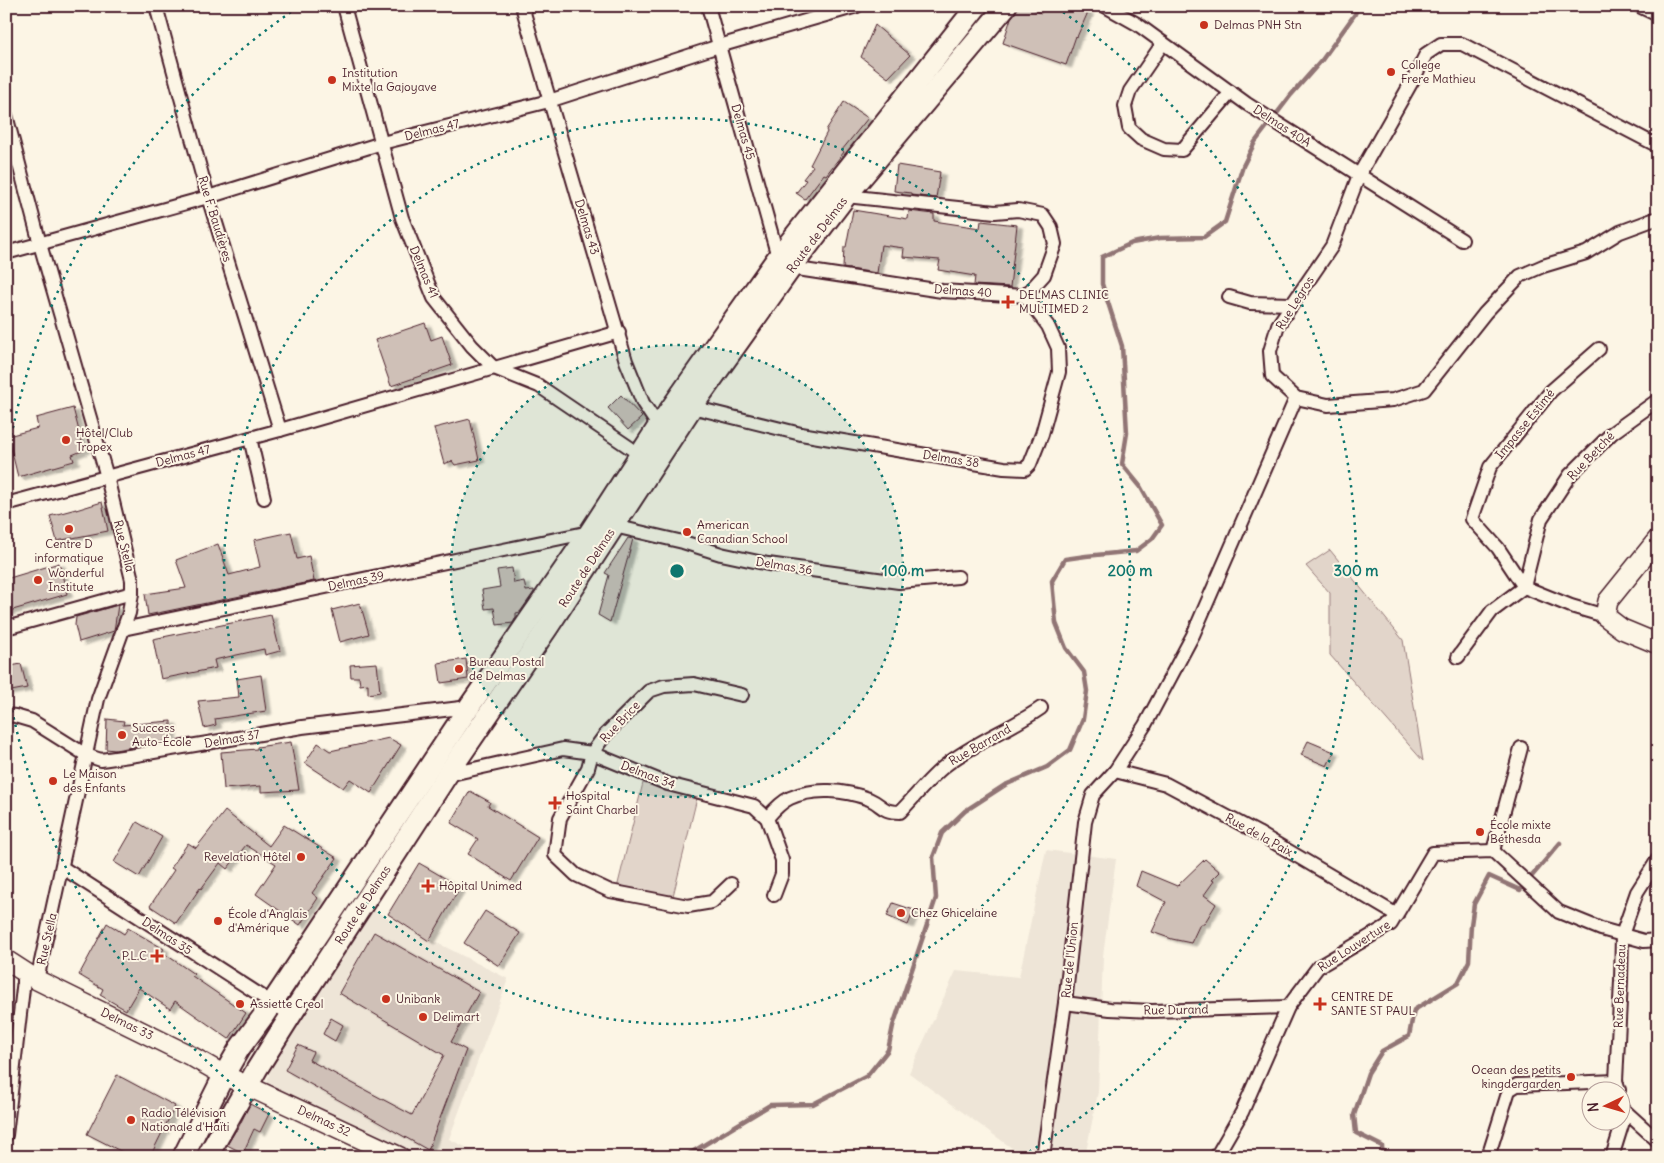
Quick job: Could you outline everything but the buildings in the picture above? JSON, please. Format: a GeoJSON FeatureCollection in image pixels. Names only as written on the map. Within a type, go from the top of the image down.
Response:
{"type":"FeatureCollection","features":[{"type":"Feature","properties":{"kind":"main road","name":"Route de Delmas"},"geometry":{"type":"LineString","coordinates":[[207,1157],[252,1077],[291,1015],[447,775],[486,720],[614,526],[647,460],[664,433],[785,263],[977,6]]}},
{"type":"Feature","properties":{"kind":"main road","name":"Route de Delmas"},"geometry":{"type":"LineString","coordinates":[[664,433],[692,407],[785,263],[846,196],[1006,6]]}},
{"type":"Feature","properties":{"kind":"main road","name":"Route de Delmas"},"geometry":{"type":"LineString","coordinates":[[183,1157],[224,1075],[240,1049],[469,707],[590,532],[647,460]]}},
{"type":"Feature","properties":{"kind":"main road"},"geometry":{"type":"LineString","coordinates":[[1658,539],[1608,601],[1605,616],[1622,629],[1658,644]]}},
{"type":"Feature","properties":{"kind":"main road","name":"Delmas 33"},"geometry":{"type":"LineString","coordinates":[[6,960],[31,975],[192,1056],[224,1075],[252,1077]]}},
{"type":"Feature","properties":{"kind":"main road"},"geometry":{"type":"LineString","coordinates":[[192,1056],[219,1059],[240,1049]]}},
{"type":"Feature","properties":{"kind":"main road","name":"Delmas 32"},"geometry":{"type":"LineString","coordinates":[[252,1077],[279,1100],[400,1157]]}},
{"type":"Feature","properties":{"kind":"main road"},"geometry":{"type":"LineString","coordinates":[[236,1107],[259,1097],[279,1100]]}},
{"type":"Feature","properties":{"kind":"street","name":"Rue F. Baudières"},"geometry":{"type":"LineString","coordinates":[[156,6],[208,197],[280,430]]}},
{"type":"Feature","properties":{"kind":"street","name":"Delmas 41"},"geometry":{"type":"LineString","coordinates":[[344,6],[402,218],[434,298],[472,346],[494,368],[539,386],[647,460]]}},
{"type":"Feature","properties":{"kind":"street","name":"Delmas 43"},"geometry":{"type":"LineString","coordinates":[[522,6],[626,361],[643,403],[664,433]]}},
{"type":"Feature","properties":{"kind":"street","name":"Delmas 45"},"geometry":{"type":"LineString","coordinates":[[708,6],[785,263]]}},
{"type":"Feature","properties":{"kind":"street","name":"Delmas 47"},"geometry":{"type":"LineString","coordinates":[[6,253],[208,197],[382,143],[549,101],[719,46],[858,6]]}},
{"type":"Feature","properties":{"kind":"street","name":"Delmas 40A"},"geometry":{"type":"LineString","coordinates":[[1105,6],[1164,43],[1283,128],[1462,240]]}},
{"type":"Feature","properties":{"kind":"street"},"geometry":{"type":"LineString","coordinates":[[1164,43],[1130,90],[1125,106],[1129,128],[1141,138],[1164,149],[1182,150],[1231,92]]}},
{"type":"Feature","properties":{"kind":"street","name":"Rue Legros"},"geometry":{"type":"LineString","coordinates":[[1296,398],[1272,376],[1270,351],[1278,326],[1332,246],[1359,175],[1426,54],[1441,44],[1462,44],[1658,146]]}},
{"type":"Feature","properties":{"kind":"street","name":"Rue Stella"},"geometry":{"type":"LineString","coordinates":[[6,115],[40,244],[107,477],[132,580],[129,613],[102,684],[62,868],[31,975],[6,1135]]}},
{"type":"Feature","properties":{"kind":"street"},"geometry":{"type":"LineString","coordinates":[[846,196],[995,212],[1018,210],[1043,215],[1051,227],[1055,244],[1044,275],[1026,296]]}},
{"type":"Feature","properties":{"kind":"street"},"geometry":{"type":"LineString","coordinates":[[1296,398],[1328,405],[1393,400],[1424,390],[1486,313],[1520,276],[1543,266],[1586,253],[1620,232],[1658,218]]}},
{"type":"Feature","properties":{"kind":"street","name":"Delmas 40"},"geometry":{"type":"LineString","coordinates":[[785,263],[942,291],[1026,296]]}},
{"type":"Feature","properties":{"kind":"street","name":"Delmas 38"},"geometry":{"type":"LineString","coordinates":[[692,407],[801,434],[1004,468],[1025,469],[1030,464],[1042,434],[1059,372],[1058,348],[1048,326],[1026,296]]}},
{"type":"Feature","properties":{"kind":"street"},"geometry":{"type":"LineString","coordinates":[[1229,297],[1250,303],[1292,304]]}},
{"type":"Feature","properties":{"kind":"street","name":"Delmas 47"},"geometry":{"type":"LineString","coordinates":[[6,504],[280,430],[618,332]]}},
{"type":"Feature","properties":{"kind":"street","name":"Impasse Estimé"},"geometry":{"type":"LineString","coordinates":[[1524,587],[1498,548],[1472,519],[1490,467],[1551,391],[1599,350]]}},
{"type":"Feature","properties":{"kind":"street","name":"Rue de l'Union"},"geometry":{"type":"LineString","coordinates":[[1042,1157],[1065,1003],[1085,822],[1093,795],[1115,771],[1145,725],[1193,635],[1296,398]]}},
{"type":"Feature","properties":{"kind":"street","name":"Rue Betché"},"geometry":{"type":"LineString","coordinates":[[1524,587],[1541,519],[1570,475],[1612,433],[1658,400]]}},
{"type":"Feature","properties":{"kind":"street"},"geometry":{"type":"LineString","coordinates":[[250,438],[264,498]]}},
{"type":"Feature","properties":{"kind":"street","name":"Delmas 39"},"geometry":{"type":"LineString","coordinates":[[123,629],[614,526]]}},
{"type":"Feature","properties":{"kind":"street","name":"Delmas 36"},"geometry":{"type":"LineString","coordinates":[[614,526],[684,542],[721,554],[768,564],[899,582],[958,577]]}},
{"type":"Feature","properties":{"kind":"street"},"geometry":{"type":"LineString","coordinates":[[1458,657],[1492,610],[1524,587],[1571,606],[1605,616]]}},
{"type":"Feature","properties":{"kind":"street"},"geometry":{"type":"LineString","coordinates":[[6,628],[132,594]]}},
{"type":"Feature","properties":{"kind":"street","name":"Rue Brice"},"geometry":{"type":"LineString","coordinates":[[732,884],[712,902],[688,906],[610,891],[576,875],[555,855],[560,818],[588,768],[592,753],[605,735],[650,691],[664,686],[694,684],[742,695]]}},
{"type":"Feature","properties":{"kind":"street"},"geometry":{"type":"LineString","coordinates":[[469,707],[486,720]]}},
{"type":"Feature","properties":{"kind":"street","name":"Delmas 37"},"geometry":{"type":"LineString","coordinates":[[6,714],[32,721],[86,755],[108,760],[302,727],[469,707]]}},
{"type":"Feature","properties":{"kind":"street","name":"Rue Barrand"},"geometry":{"type":"LineString","coordinates":[[767,818],[789,798],[807,792],[824,791],[859,796],[872,801],[882,809],[900,812],[945,765],[1041,708]]}},
{"type":"Feature","properties":{"kind":"street"},"geometry":{"type":"LineString","coordinates":[[1520,748],[1493,851],[1559,912],[1602,929],[1644,941],[1658,940]]}},
{"type":"Feature","properties":{"kind":"street","name":"Delmas 34"},"geometry":{"type":"LineString","coordinates":[[447,775],[564,749],[592,753],[668,784],[754,806],[767,818]]}},
{"type":"Feature","properties":{"kind":"street","name":"Rue de la Paix"},"geometry":{"type":"LineString","coordinates":[[1115,771],[1166,784],[1258,833],[1397,915]]}},
{"type":"Feature","properties":{"kind":"street"},"geometry":{"type":"LineString","coordinates":[[767,818],[782,860],[782,874],[774,895]]}},
{"type":"Feature","properties":{"kind":"street","name":"Rue Louverture"},"geometry":{"type":"LineString","coordinates":[[1216,1157],[1242,1112],[1288,1007],[1318,967],[1391,924],[1433,853],[1493,851]]}},
{"type":"Feature","properties":{"kind":"street","name":"Rue Bernadeau"},"geometry":{"type":"LineString","coordinates":[[1618,1080],[1622,934],[1636,892],[1658,859]]}},
{"type":"Feature","properties":{"kind":"street","name":"Delmas 35"},"geometry":{"type":"LineString","coordinates":[[62,868],[291,1015]]}},
{"type":"Feature","properties":{"kind":"street","name":"Rue Durand"},"geometry":{"type":"LineString","coordinates":[[1065,1003],[1110,1009],[1152,1011],[1288,1007]]}},
{"type":"Feature","properties":{"kind":"street"},"geometry":{"type":"LineString","coordinates":[[1488,1157],[1509,1090],[1512,1087],[1517,1085],[1582,1086]]}},
{"type":"Feature","properties":{"kind":"street"},"geometry":{"type":"LineString","coordinates":[[1632,1117],[1658,1141]]}},
{"type":"Feature","properties":{"kind":"street"},"geometry":{"type":"LineString","coordinates":[[1612,1157],[1620,1130]]}},
{"type":"Feature","properties":{"kind":"shaded area"},"geometry":{"type":"Polygon","coordinates":[[[1330,550],[1403,640],[1423,761],[1330,655],[1330,593],[1306,566],[1330,550]]]}},
{"type":"Feature","properties":{"kind":"shaded area"},"geometry":{"type":"Polygon","coordinates":[[[643,783],[697,798],[673,896],[617,888],[643,783]]]}},
{"type":"Feature","properties":{"kind":"shaded area"},"geometry":{"type":"Polygon","coordinates":[[[1046,850],[1116,859],[1103,956],[1098,1092],[1085,1157],[1018,1157],[1020,1154],[909,1073],[956,971],[1019,977],[1046,850]]]}},
{"type":"Feature","properties":{"kind":"shaded area"},"geometry":{"type":"Polygon","coordinates":[[[371,909],[508,979],[449,1139],[486,1157],[386,1157],[292,1110],[266,1084],[274,1060],[371,909]]]}},
{"type":"Feature","properties":{"kind":"waterway"},"geometry":{"type":"LineString","coordinates":[[684,1157],[770,1105],[813,1104],[867,1076],[888,1050],[893,1026],[936,898],[933,857],[942,833],[965,811],[1005,785],[1047,767],[1070,750],[1083,719],[1087,691],[1084,672],[1066,648],[1056,623],[1052,581],[1065,559],[1136,551],[1152,539],[1162,525],[1140,486],[1122,464],[1127,433],[1122,346],[1102,284],[1102,257],[1132,243],[1160,238],[1204,237],[1225,222],[1243,166],[1255,142],[1291,95],[1322,60],[1355,14],[1358,6]]}},
{"type":"Feature","properties":{"kind":"waterway"},"geometry":{"type":"LineString","coordinates":[[1383,1157],[1382,1146],[1356,1133],[1354,1115],[1368,1073],[1382,1051],[1409,1036],[1414,1010],[1458,983],[1469,961],[1474,904],[1489,876],[1520,890],[1560,843]]}},
{"type":"Feature","properties":{"kind":"place","name":"Delmas PNH Stn"},"geometry":{"type":"Point","coordinates":[1204,25]}},
{"type":"Feature","properties":{"kind":"place","name":"College Frere Mathieu"},"geometry":{"type":"Point","coordinates":[1391,72]}},
{"type":"Feature","properties":{"kind":"place","name":"Institution Mixte la Gajoyave"},"geometry":{"type":"Point","coordinates":[332,80]}},
{"type":"Feature","properties":{"kind":"place","name":"DELMAS CLINIC MULTIMED 2"},"geometry":{"type":"Point","coordinates":[1008,302]}},
{"type":"Feature","properties":{"kind":"place","name":"Hôtel/Club Tropex"},"geometry":{"type":"Point","coordinates":[66,440]}},
{"type":"Feature","properties":{"kind":"place","name":"Centre D informatique"},"geometry":{"type":"Point","coordinates":[69,529]}},
{"type":"Feature","properties":{"kind":"place","name":"American Canadian School"},"geometry":{"type":"Point","coordinates":[687,532]}},
{"type":"Feature","properties":{"kind":"place","name":"Wonderful Institute"},"geometry":{"type":"Point","coordinates":[38,580]}},
{"type":"Feature","properties":{"kind":"place","name":"Bureau Postal de Delmas"},"geometry":{"type":"Point","coordinates":[459,669]}},
{"type":"Feature","properties":{"kind":"place","name":"Success Auto-École"},"geometry":{"type":"Point","coordinates":[122,735]}},
{"type":"Feature","properties":{"kind":"place","name":"Le Maison des Enfants"},"geometry":{"type":"Point","coordinates":[53,781]}},
{"type":"Feature","properties":{"kind":"place","name":"Hospital Saint Charbel"},"geometry":{"type":"Point","coordinates":[555,803]}},
{"type":"Feature","properties":{"kind":"place","name":"École mixte Béthesda"},"geometry":{"type":"Point","coordinates":[1480,832]}},
{"type":"Feature","properties":{"kind":"place","name":"Revelation Hôtel"},"geometry":{"type":"Point","coordinates":[301,857]}},
{"type":"Feature","properties":{"kind":"place","name":"Hôpital Unimed"},"geometry":{"type":"Point","coordinates":[428,886]}},
{"type":"Feature","properties":{"kind":"place","name":"Chez Ghicelaine"},"geometry":{"type":"Point","coordinates":[901,913]}},
{"type":"Feature","properties":{"kind":"place","name":"École d'Anglais d'Amérique"},"geometry":{"type":"Point","coordinates":[218,921]}},
{"type":"Feature","properties":{"kind":"place","name":"P.L.C"},"geometry":{"type":"Point","coordinates":[157,956]}},
{"type":"Feature","properties":{"kind":"place","name":"Unibank"},"geometry":{"type":"Point","coordinates":[386,999]}},
{"type":"Feature","properties":{"kind":"place","name":"Assiette Creol"},"geometry":{"type":"Point","coordinates":[240,1004]}},
{"type":"Feature","properties":{"kind":"place","name":"CENTRE DE SANTE ST PAUL"},"geometry":{"type":"Point","coordinates":[1320,1004]}},
{"type":"Feature","properties":{"kind":"place","name":"Delimart"},"geometry":{"type":"Point","coordinates":[423,1017]}},
{"type":"Feature","properties":{"kind":"place","name":"Ocean des petits kingdergarden"},"geometry":{"type":"Point","coordinates":[1571,1077]}},
{"type":"Feature","properties":{"kind":"place","name":"Radio Télévision Nationale d'Haïti"},"geometry":{"type":"Point","coordinates":[131,1120]}}]}
